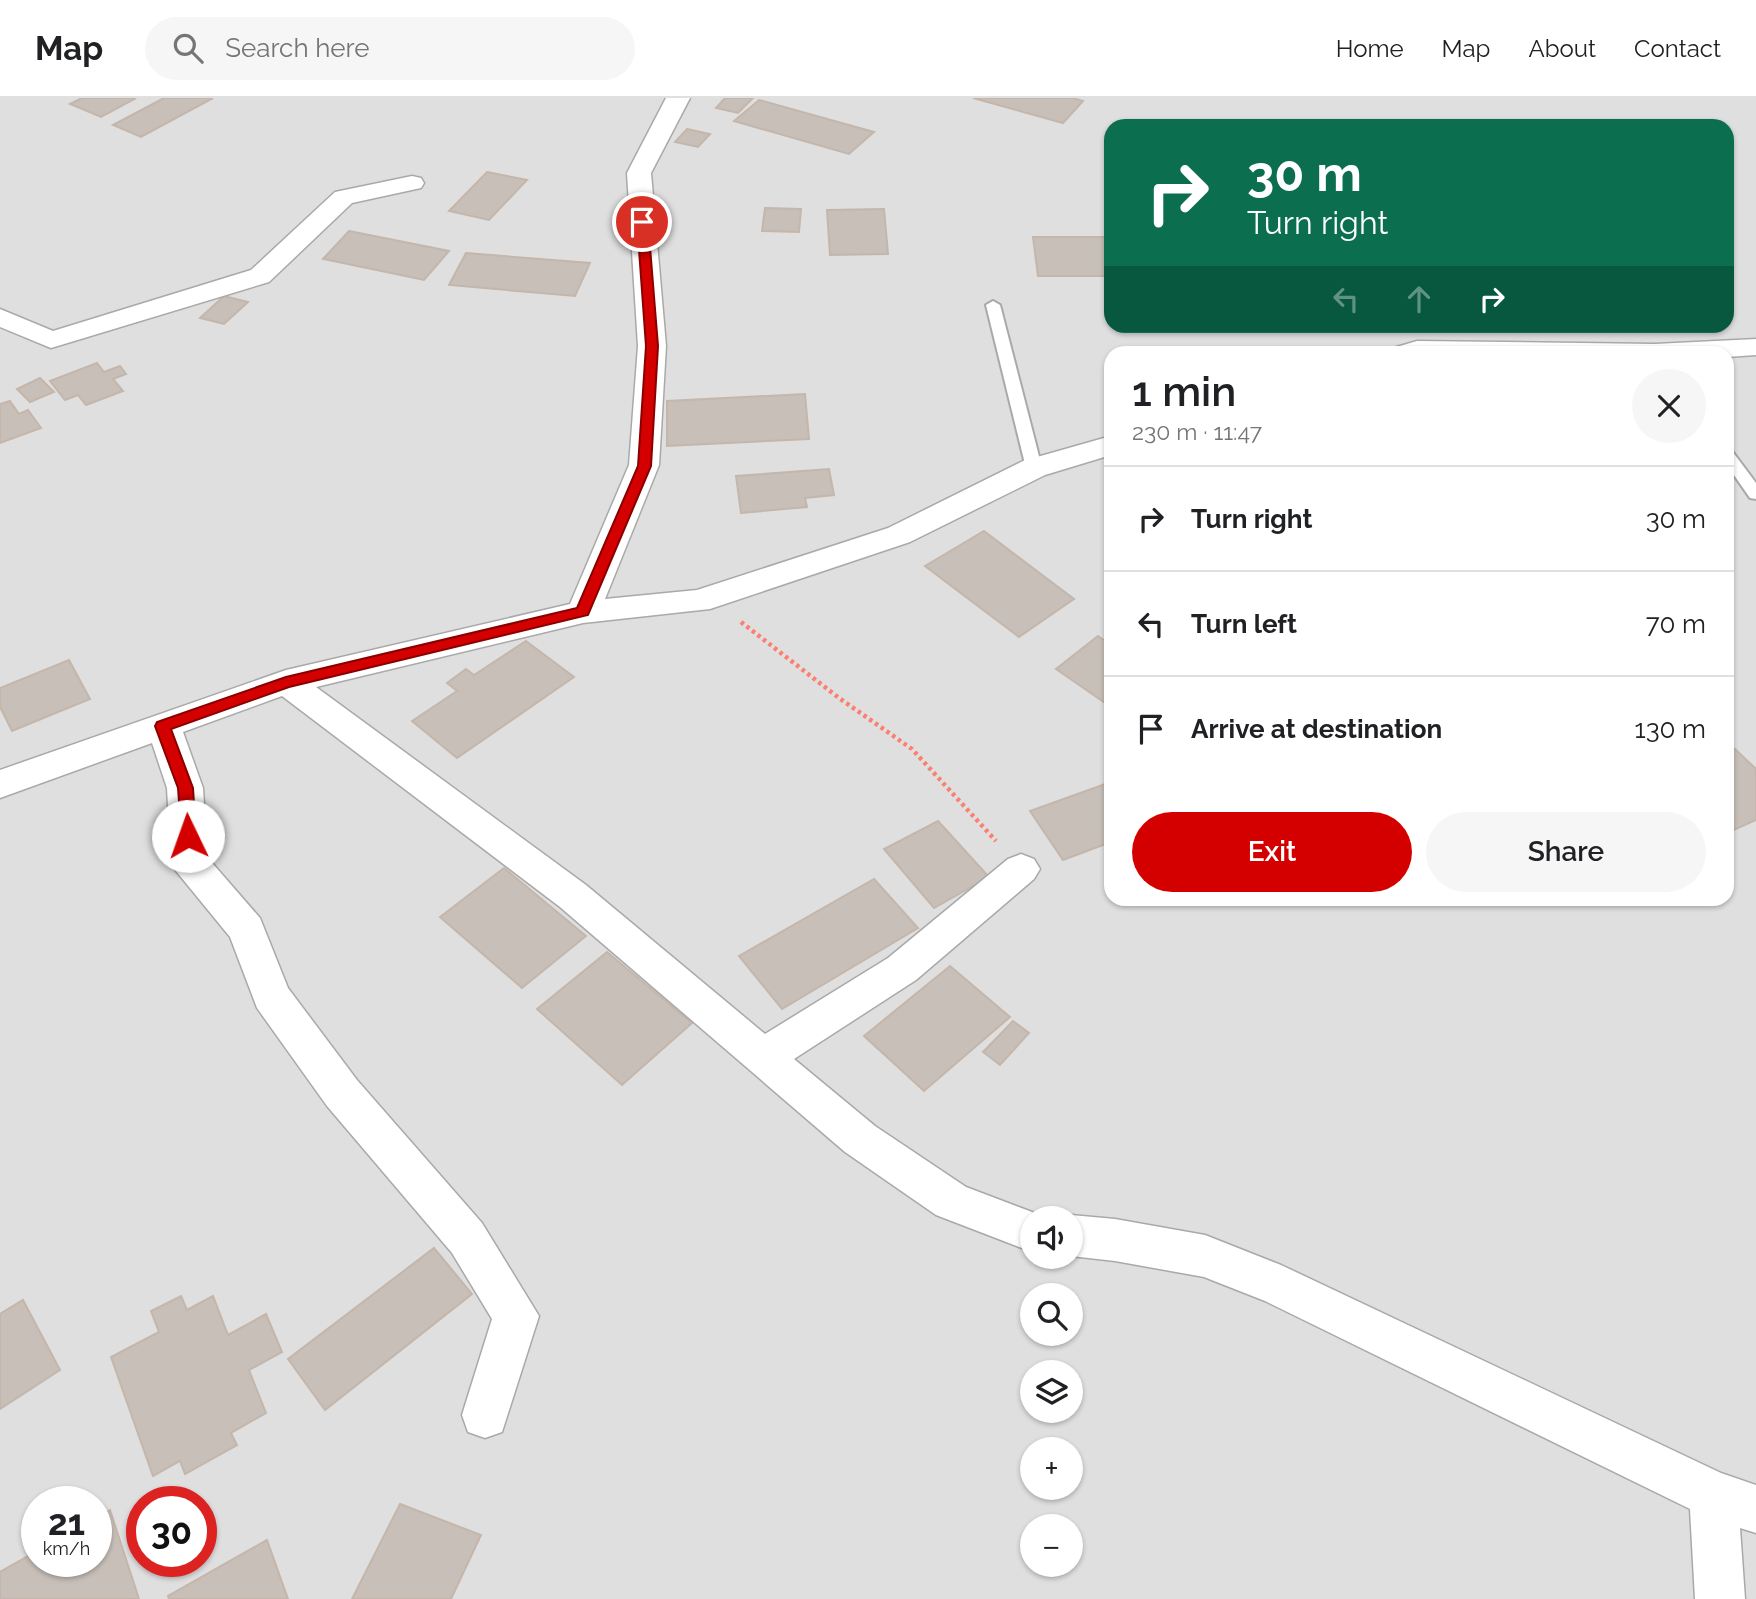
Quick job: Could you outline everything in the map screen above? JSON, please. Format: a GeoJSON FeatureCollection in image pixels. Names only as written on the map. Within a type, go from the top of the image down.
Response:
{"type":"FeatureCollection","features":[{"type":"Feature","properties":{"kind":"street"},"geometry":{"type":"LineString","coordinates":[[583,612],[644,466],[652,346],[639,173],[678,98]]}},
{"type":"Feature","properties":{"kind":"street"},"geometry":{"type":"LineString","coordinates":[[0,317],[51,341],[260,276],[344,197],[412,183]]}},
{"type":"Feature","properties":{"kind":"street"},"geometry":{"type":"LineString","coordinates":[[1734,348],[1756,347]]}},
{"type":"Feature","properties":{"kind":"street"},"geometry":{"type":"LineString","coordinates":[[0,784],[286,682],[583,612],[710,597],[899,535],[1034,468],[1104,447]]}},
{"type":"Feature","properties":{"kind":"street"},"geometry":{"type":"LineString","coordinates":[[286,682],[573,896],[860,1139],[951,1201],[1020,1230]]}},
{"type":"Feature","properties":{"kind":"street"},"geometry":{"type":"LineString","coordinates":[[163,726],[185,788],[189,861],[246,929],[271,996],[342,1093],[467,1238],[516,1316],[485,1415]]}},
{"type":"Feature","properties":{"kind":"street"},"geometry":{"type":"LineString","coordinates":[[763,1057],[902,969],[1021,869]]}},
{"type":"Feature","properties":{"kind":"street"},"geometry":{"type":"LineString","coordinates":[[1083,1237],[1205,1256],[1281,1286],[1735,1502],[1720,1599]]}},
{"type":"Feature","properties":{"kind":"lane"},"geometry":{"type":"LineString","coordinates":[[993,305],[1034,468]]}},
{"type":"Feature","properties":{"kind":"lane"},"geometry":{"type":"LineString","coordinates":[[1734,464],[1756,494]]}},
{"type":"Feature","properties":{"kind":"path"},"geometry":{"type":"LineString","coordinates":[[710,597],[839,698],[912,748],[1021,869]]}},
{"type":"Feature","properties":{"kind":"shaded area"},"geometry":{"type":"Polygon","coordinates":[[[0,98],[1756,98],[1756,1599],[0,1599],[0,98]]]}},
{"type":"Feature","properties":{"kind":"building"},"geometry":{"type":"Polygon","coordinates":[[[82,98],[136,98],[101,117],[70,104],[82,98]]]}},
{"type":"Feature","properties":{"kind":"building"},"geometry":{"type":"Polygon","coordinates":[[[164,98],[213,98],[141,137],[113,125],[164,98]]]}},
{"type":"Feature","properties":{"kind":"building"},"geometry":{"type":"Polygon","coordinates":[[[725,98],[753,98],[738,113],[716,108],[725,98]]]}},
{"type":"Feature","properties":{"kind":"building"},"geometry":{"type":"Polygon","coordinates":[[[973,98],[1073,98],[1083,101],[1063,123],[973,98]]]}},
{"type":"Feature","properties":{"kind":"building"},"geometry":{"type":"Polygon","coordinates":[[[759,100],[874,132],[849,154],[734,121],[759,100]]]}},
{"type":"Feature","properties":{"kind":"building"},"geometry":{"type":"Polygon","coordinates":[[[687,129],[710,134],[698,147],[675,142],[687,129]]]}},
{"type":"Feature","properties":{"kind":"building"},"geometry":{"type":"Polygon","coordinates":[[[487,172],[527,180],[489,220],[449,211],[487,172]]]}},
{"type":"Feature","properties":{"kind":"building"},"geometry":{"type":"Polygon","coordinates":[[[765,208],[801,209],[799,232],[762,231],[765,208]]]}},
{"type":"Feature","properties":{"kind":"building"},"geometry":{"type":"Polygon","coordinates":[[[884,209],[888,254],[830,255],[827,210],[884,209]]]}},
{"type":"Feature","properties":{"kind":"building"},"geometry":{"type":"Polygon","coordinates":[[[349,231],[449,251],[424,280],[323,259],[349,231]]]}},
{"type":"Feature","properties":{"kind":"building"},"geometry":{"type":"Polygon","coordinates":[[[1033,237],[1104,237],[1104,276],[1038,276],[1033,237]]]}},
{"type":"Feature","properties":{"kind":"building"},"geometry":{"type":"Polygon","coordinates":[[[466,253],[590,263],[575,296],[449,285],[466,253]]]}},
{"type":"Feature","properties":{"kind":"building"},"geometry":{"type":"Polygon","coordinates":[[[224,296],[248,302],[224,324],[200,318],[224,296]]]}},
{"type":"Feature","properties":{"kind":"building"},"geometry":{"type":"Polygon","coordinates":[[[97,363],[104,372],[120,366],[126,374],[113,379],[123,391],[86,405],[78,395],[65,400],[50,381],[97,363]]]}},
{"type":"Feature","properties":{"kind":"building"},"geometry":{"type":"Polygon","coordinates":[[[40,378],[54,392],[30,402],[17,389],[40,378]]]}},
{"type":"Feature","properties":{"kind":"building"},"geometry":{"type":"Polygon","coordinates":[[[805,394],[809,439],[667,446],[667,401],[805,394]]]}},
{"type":"Feature","properties":{"kind":"building"},"geometry":{"type":"Polygon","coordinates":[[[10,401],[19,414],[28,410],[41,428],[0,443],[0,404],[10,401]]]}},
{"type":"Feature","properties":{"kind":"building"},"geometry":{"type":"Polygon","coordinates":[[[829,469],[834,495],[805,498],[807,507],[741,513],[736,476],[829,469]]]}},
{"type":"Feature","properties":{"kind":"building"},"geometry":{"type":"Polygon","coordinates":[[[984,531],[1074,599],[1019,637],[925,566],[984,531]]]}},
{"type":"Feature","properties":{"kind":"building"},"geometry":{"type":"Polygon","coordinates":[[[1098,636],[1104,640],[1104,702],[1056,669],[1098,636]]]}},
{"type":"Feature","properties":{"kind":"building"},"geometry":{"type":"Polygon","coordinates":[[[526,641],[574,677],[457,758],[412,721],[457,691],[447,683],[466,669],[474,675],[526,641]]]}},
{"type":"Feature","properties":{"kind":"building"},"geometry":{"type":"Polygon","coordinates":[[[69,660],[90,699],[12,731],[0,707],[0,688],[69,660]]]}},
{"type":"Feature","properties":{"kind":"building"},"geometry":{"type":"Polygon","coordinates":[[[1734,749],[1756,769],[1756,820],[1734,830],[1734,749]]]}},
{"type":"Feature","properties":{"kind":"building"},"geometry":{"type":"Polygon","coordinates":[[[1104,785],[1104,845],[1063,860],[1030,811],[1104,785]]]}},
{"type":"Feature","properties":{"kind":"building"},"geometry":{"type":"Polygon","coordinates":[[[938,821],[989,877],[934,908],[884,849],[938,821]]]}},
{"type":"Feature","properties":{"kind":"building"},"geometry":{"type":"Polygon","coordinates":[[[504,868],[586,936],[522,988],[440,917],[504,868]]]}},
{"type":"Feature","properties":{"kind":"building"},"geometry":{"type":"Polygon","coordinates":[[[874,879],[918,928],[782,1009],[739,956],[874,879]]]}},
{"type":"Feature","properties":{"kind":"building"},"geometry":{"type":"Polygon","coordinates":[[[607,952],[692,1023],[622,1085],[537,1009],[607,952]]]}},
{"type":"Feature","properties":{"kind":"building"},"geometry":{"type":"Polygon","coordinates":[[[950,966],[1010,1017],[924,1091],[864,1036],[950,966]]]}},
{"type":"Feature","properties":{"kind":"building"},"geometry":{"type":"Polygon","coordinates":[[[1013,1021],[1029,1033],[1000,1065],[983,1052],[1013,1021]]]}},
{"type":"Feature","properties":{"kind":"building"},"geometry":{"type":"Polygon","coordinates":[[[434,1248],[472,1294],[325,1410],[288,1359],[434,1248]]]}},
{"type":"Feature","properties":{"kind":"building"},"geometry":{"type":"Polygon","coordinates":[[[181,1296],[187,1310],[213,1296],[228,1335],[266,1314],[282,1352],[249,1370],[266,1413],[231,1433],[237,1445],[185,1474],[180,1461],[153,1476],[111,1357],[159,1332],[151,1311],[181,1296]]]}},
{"type":"Feature","properties":{"kind":"building"},"geometry":{"type":"Polygon","coordinates":[[[23,1300],[60,1370],[0,1409],[0,1314],[23,1300]]]}},
{"type":"Feature","properties":{"kind":"building"},"geometry":{"type":"Polygon","coordinates":[[[400,1504],[481,1535],[451,1599],[352,1599],[400,1504]]]}},
{"type":"Feature","properties":{"kind":"building"},"geometry":{"type":"Polygon","coordinates":[[[112,1516],[126,1559],[126,1577],[132,1577],[139,1599],[0,1599],[0,1572],[21,1560],[21,1577],[112,1577],[112,1516]]]}},
{"type":"Feature","properties":{"kind":"building"},"geometry":{"type":"Polygon","coordinates":[[[267,1540],[288,1599],[169,1599],[168,1596],[202,1577],[217,1577],[217,1568],[267,1540]]]}},
{"type":"Feature","properties":{"kind":"route"},"geometry":{"type":"LineString","coordinates":[[188,836],[185,788],[163,726],[286,682],[583,612],[644,466],[652,346],[642,222]]}}]}
